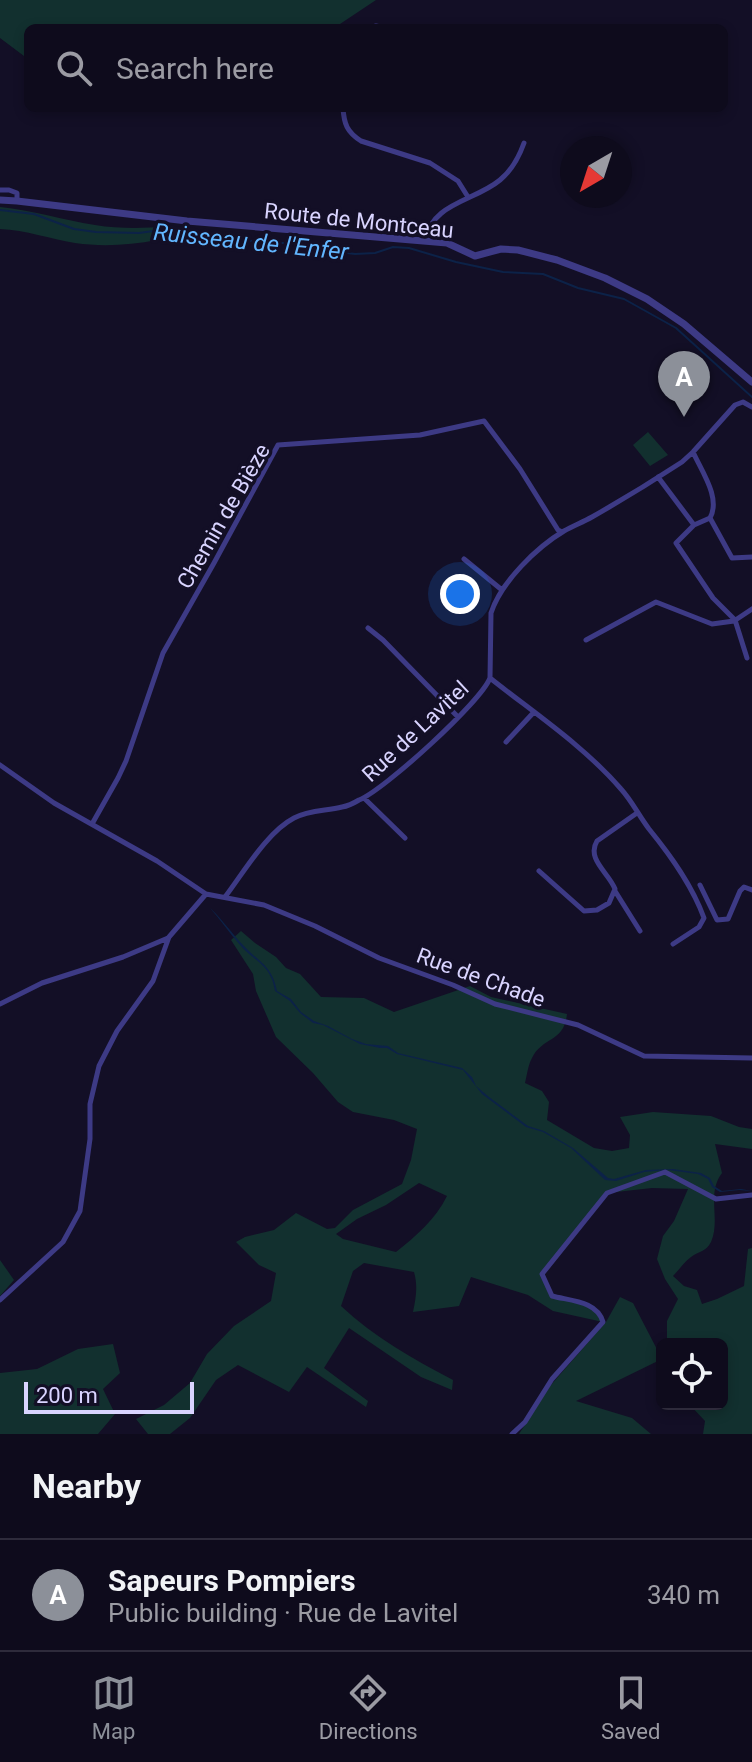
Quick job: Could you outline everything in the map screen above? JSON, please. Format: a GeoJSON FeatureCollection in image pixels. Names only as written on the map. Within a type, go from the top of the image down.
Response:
{"type":"FeatureCollection","features":[{"type":"Feature","properties":{"kind":"street"},"geometry":{"type":"LineString","coordinates":[[344,112],[346,127],[361,141],[430,163],[458,181],[468,197]]}},
{"type":"Feature","properties":{"kind":"street"},"geometry":{"type":"LineString","coordinates":[[425,241],[429,225],[449,207],[500,180],[512,166],[524,143]]}},
{"type":"Feature","properties":{"kind":"street"},"geometry":{"type":"LineString","coordinates":[[0,190],[17,193],[17,201]]}},
{"type":"Feature","properties":{"kind":"street","name":"Route de Montceau"},"geometry":{"type":"LineString","coordinates":[[0,200],[187,221],[447,243],[475,256],[501,249],[518,250],[557,260],[605,278],[647,299],[684,324],[752,382]]}},
{"type":"Feature","properties":{"kind":"street","name":"Rue de Lavitel"},"geometry":{"type":"LineString","coordinates":[[225,897],[278,829],[295,817],[343,807],[364,798],[458,717],[490,678],[491,613],[502,590],[529,560],[562,532],[658,477],[693,452],[735,405],[743,402],[752,407]]}},
{"type":"Feature","properties":{"kind":"street","name":"Chemin de Bièze"},"geometry":{"type":"LineString","coordinates":[[92,824],[126,761],[163,653],[278,445],[420,435],[484,421],[562,532]]}},
{"type":"Feature","properties":{"kind":"street"},"geometry":{"type":"LineString","coordinates":[[693,452],[714,501],[714,510],[710,518],[694,525],[676,543],[713,598],[735,620],[747,658]]}},
{"type":"Feature","properties":{"kind":"street"},"geometry":{"type":"LineString","coordinates":[[658,477],[694,525]]}},
{"type":"Feature","properties":{"kind":"street"},"geometry":{"type":"LineString","coordinates":[[710,518],[732,558],[752,557]]}},
{"type":"Feature","properties":{"kind":"street"},"geometry":{"type":"LineString","coordinates":[[464,559],[502,590]]}},
{"type":"Feature","properties":{"kind":"street"},"geometry":{"type":"LineString","coordinates":[[586,640],[656,602],[712,624],[735,620],[752,609]]}},
{"type":"Feature","properties":{"kind":"street"},"geometry":{"type":"LineString","coordinates":[[368,628],[458,717]]}},
{"type":"Feature","properties":{"kind":"street"},"geometry":{"type":"LineString","coordinates":[[490,678],[588,756],[622,789],[687,883],[704,918],[699,927],[673,944]]}},
{"type":"Feature","properties":{"kind":"street"},"geometry":{"type":"LineString","coordinates":[[506,742],[534,712]]}},
{"type":"Feature","properties":{"kind":"street"},"geometry":{"type":"LineString","coordinates":[[0,765],[54,803],[157,861],[206,894],[169,937],[153,981],[117,1031],[99,1066],[90,1104],[90,1139],[80,1211],[63,1242],[0,1300]]}},
{"type":"Feature","properties":{"kind":"street"},"geometry":{"type":"LineString","coordinates":[[364,798],[405,838]]}},
{"type":"Feature","properties":{"kind":"street"},"geometry":{"type":"LineString","coordinates":[[539,871],[584,911],[597,910],[609,903],[614,885],[595,859],[594,846],[637,813]]}},
{"type":"Feature","properties":{"kind":"street"},"geometry":{"type":"LineString","coordinates":[[700,885],[717,920],[728,919],[744,887],[752,890]]}},
{"type":"Feature","properties":{"kind":"street"},"geometry":{"type":"LineString","coordinates":[[614,891],[640,931]]}},
{"type":"Feature","properties":{"kind":"street","name":"Rue de Chade"},"geometry":{"type":"LineString","coordinates":[[206,894],[264,905],[379,958],[495,1004],[578,1025],[644,1056],[752,1058]]}},
{"type":"Feature","properties":{"kind":"street"},"geometry":{"type":"LineString","coordinates":[[0,1004],[42,983],[123,957],[169,937]]}},
{"type":"Feature","properties":{"kind":"street"},"geometry":{"type":"LineString","coordinates":[[512,1434],[525,1422],[552,1379],[603,1322],[593,1306],[552,1296],[542,1274],[607,1193],[665,1172],[716,1199],[752,1195]]}},
{"type":"Feature","properties":{"kind":"green space"},"geometry":{"type":"Polygon","coordinates":[[[0,0],[376,0],[340,24],[24,24],[24,56],[0,38],[0,0]]]}},
{"type":"Feature","properties":{"kind":"green space"},"geometry":{"type":"Polygon","coordinates":[[[0,207],[104,226],[166,227],[157,240],[116,245],[75,243],[0,229],[0,207]]]}},
{"type":"Feature","properties":{"kind":"green space"},"geometry":{"type":"Polygon","coordinates":[[[648,432],[668,455],[650,466],[633,445],[648,432]]]}},
{"type":"Feature","properties":{"kind":"green space"},"geometry":{"type":"Polygon","coordinates":[[[241,931],[286,968],[300,974],[321,997],[364,998],[394,1012],[470,986],[491,997],[567,1014],[562,1030],[532,1058],[525,1083],[542,1091],[549,1102],[547,1120],[594,1148],[612,1151],[629,1148],[630,1135],[620,1117],[653,1112],[711,1116],[752,1129],[752,1149],[715,1144],[722,1173],[715,1189],[714,1233],[705,1250],[688,1259],[673,1276],[684,1286],[697,1290],[702,1304],[717,1299],[744,1286],[748,1249],[752,1248],[752,1434],[703,1434],[705,1421],[695,1410],[728,1410],[728,1338],[667,1338],[667,1321],[678,1299],[657,1259],[663,1236],[674,1221],[688,1189],[652,1188],[607,1193],[543,1274],[552,1296],[593,1306],[603,1322],[553,1311],[528,1295],[471,1277],[459,1306],[413,1312],[416,1292],[414,1272],[364,1263],[353,1271],[341,1306],[394,1347],[453,1380],[452,1390],[421,1377],[349,1328],[324,1368],[368,1401],[366,1407],[307,1367],[289,1392],[238,1365],[216,1380],[190,1418],[170,1434],[148,1434],[136,1419],[164,1405],[190,1383],[207,1354],[234,1326],[271,1301],[276,1273],[259,1265],[236,1242],[274,1230],[296,1213],[327,1229],[335,1228],[353,1210],[402,1184],[411,1160],[417,1129],[394,1120],[353,1112],[338,1102],[276,1037],[256,991],[253,974],[231,940],[241,931]],[[419,1183],[336,1234],[343,1239],[396,1252],[418,1234],[447,1196],[419,1183]]]}},
{"type":"Feature","properties":{"kind":"green space"},"geometry":{"type":"Polygon","coordinates":[[[0,1260],[14,1280],[0,1296],[0,1260]]]}},
{"type":"Feature","properties":{"kind":"green space"},"geometry":{"type":"Polygon","coordinates":[[[620,1297],[633,1303],[656,1347],[656,1362],[576,1401],[632,1418],[651,1434],[519,1434],[550,1386],[606,1322],[620,1297]]]}},
{"type":"Feature","properties":{"kind":"green space"},"geometry":{"type":"Polygon","coordinates":[[[113,1344],[120,1373],[103,1389],[115,1414],[98,1434],[0,1434],[0,1373],[37,1369],[78,1349],[113,1344]]]}},
{"type":"Feature","properties":{"kind":"water"},"geometry":{"type":"Polygon","coordinates":[[[210,908],[269,970],[277,991],[291,999],[301,1012],[314,1021],[366,1044],[388,1046],[398,1053],[462,1068],[489,1097],[528,1126],[544,1131],[573,1148],[608,1178],[646,1170],[673,1169],[701,1173],[710,1178],[714,1186],[722,1191],[752,1191],[720,1192],[712,1187],[708,1179],[698,1174],[668,1170],[644,1172],[616,1181],[605,1180],[571,1148],[543,1132],[526,1127],[482,1094],[463,1070],[397,1054],[387,1048],[360,1044],[313,1023],[275,991],[270,975],[210,908]]]}},
{"type":"Feature","properties":{"kind":"waterway","name":"Ruisseau de l'Enfer"},"geometry":{"type":"LineString","coordinates":[[0,210],[34,214],[74,229],[96,232],[139,233],[168,229],[205,238],[298,244],[355,254],[375,253],[393,247],[409,248],[503,272],[543,274],[578,288],[624,299],[676,328],[752,397]]}},
{"type":"Feature","properties":{"kind":"place","name":"Sapeurs Pompiers"},"geometry":{"type":"Point","coordinates":[684,417]}}]}
